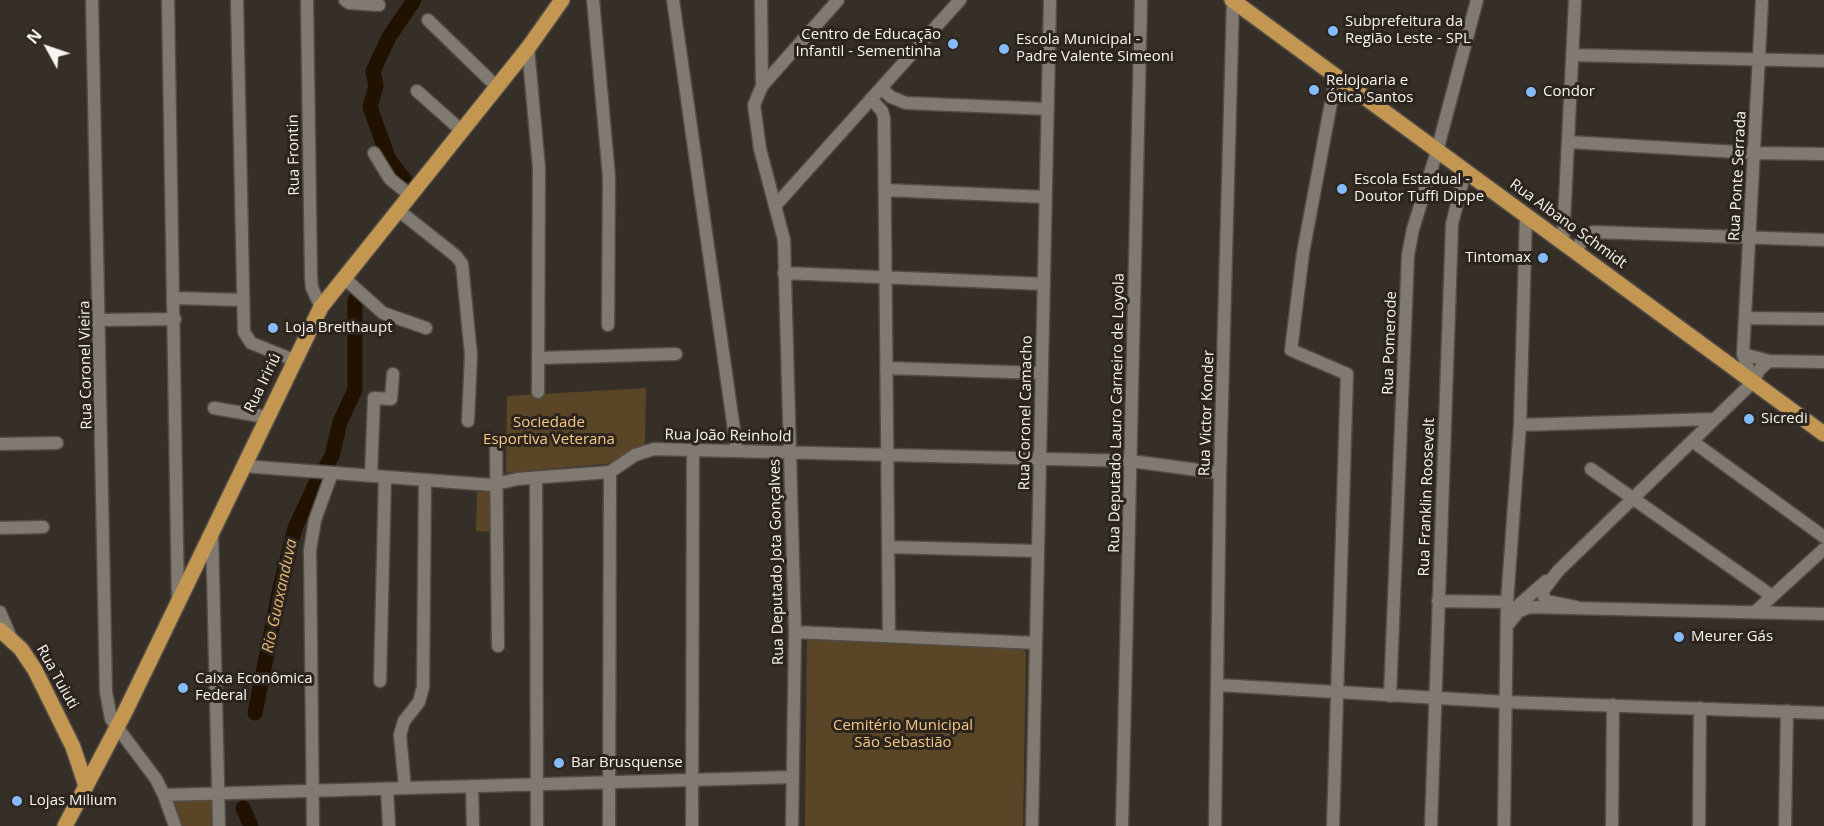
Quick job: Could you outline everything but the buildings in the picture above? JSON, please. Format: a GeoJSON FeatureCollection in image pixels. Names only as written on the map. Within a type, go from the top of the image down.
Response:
{"type":"FeatureCollection","features":[{"type":"Feature","properties":{"kind":"main road","name":"Rua Iririú"},"geometry":{"type":"LineString","coordinates":[[65,826],[117,728],[321,307],[528,48],[562,0]]}},
{"type":"Feature","properties":{"kind":"main road","name":"Rua Albano Schmidt"},"geometry":{"type":"LineString","coordinates":[[1233,0],[1824,434]]}},
{"type":"Feature","properties":{"kind":"main road","name":"Rua Tuiuti"},"geometry":{"type":"LineString","coordinates":[[6,635],[31,664],[73,747],[86,786]]}},
{"type":"Feature","properties":{"kind":"main road"},"geometry":{"type":"LineString","coordinates":[[73,747],[88,758],[102,755]]}},
{"type":"Feature","properties":{"kind":"street","name":"Rua Coronel Vieira"},"geometry":{"type":"LineString","coordinates":[[92,0],[106,692],[111,719],[164,795],[175,826]]}},
{"type":"Feature","properties":{"kind":"street"},"geometry":{"type":"LineString","coordinates":[[168,0],[178,601]]}},
{"type":"Feature","properties":{"kind":"street"},"geometry":{"type":"LineString","coordinates":[[237,0],[244,332],[248,340],[294,360]]}},
{"type":"Feature","properties":{"kind":"street","name":"Rua Frontin"},"geometry":{"type":"LineString","coordinates":[[307,0],[311,277],[315,298],[321,307]]}},
{"type":"Feature","properties":{"kind":"street"},"geometry":{"type":"LineString","coordinates":[[345,0],[349,3],[379,5]]}},
{"type":"Feature","properties":{"kind":"street"},"geometry":{"type":"LineString","coordinates":[[593,0],[609,177],[608,325]]}},
{"type":"Feature","properties":{"kind":"street"},"geometry":{"type":"LineString","coordinates":[[673,0],[737,451]]}},
{"type":"Feature","properties":{"kind":"street"},"geometry":{"type":"LineString","coordinates":[[761,0],[762,86]]}},
{"type":"Feature","properties":{"kind":"street"},"geometry":{"type":"LineString","coordinates":[[762,86],[838,0]]}},
{"type":"Feature","properties":{"kind":"street"},"geometry":{"type":"LineString","coordinates":[[775,206],[960,0]]}},
{"type":"Feature","properties":{"kind":"street","name":"Rua Coronel Camacho"},"geometry":{"type":"LineString","coordinates":[[1032,826],[1050,0]]}},
{"type":"Feature","properties":{"kind":"street","name":"Rua Deputado Lauro Carneiro de Loyola"},"geometry":{"type":"LineString","coordinates":[[1122,826],[1141,0]]}},
{"type":"Feature","properties":{"kind":"street","name":"Rua Victor Konder"},"geometry":{"type":"LineString","coordinates":[[1215,826],[1220,474],[1233,0]]}},
{"type":"Feature","properties":{"kind":"street","name":"Rua Pomerode"},"geometry":{"type":"LineString","coordinates":[[1390,696],[1408,255],[1413,229],[1437,150],[1477,0]]}},
{"type":"Feature","properties":{"kind":"street"},"geometry":{"type":"LineString","coordinates":[[1563,242],[1575,0]]}},
{"type":"Feature","properties":{"kind":"street","name":"Rua Ponte Serrada"},"geometry":{"type":"LineString","coordinates":[[1753,382],[1743,354],[1762,0]]}},
{"type":"Feature","properties":{"kind":"street"},"geometry":{"type":"LineString","coordinates":[[428,20],[497,87]]}},
{"type":"Feature","properties":{"kind":"street"},"geometry":{"type":"LineString","coordinates":[[528,48],[539,168],[538,392]]}},
{"type":"Feature","properties":{"kind":"street"},"geometry":{"type":"LineString","coordinates":[[1572,55],[1824,61]]}},
{"type":"Feature","properties":{"kind":"street"},"geometry":{"type":"LineString","coordinates":[[1333,826],[1347,374],[1291,350],[1303,253],[1336,76]]}},
{"type":"Feature","properties":{"kind":"street","name":"Rua Deputado Jota Gonçalves"},"geometry":{"type":"LineString","coordinates":[[762,86],[756,97],[754,113],[783,240],[795,632],[792,826]]}},
{"type":"Feature","properties":{"kind":"street"},"geometry":{"type":"LineString","coordinates":[[881,88],[891,97],[906,103],[1048,109]]}},
{"type":"Feature","properties":{"kind":"street"},"geometry":{"type":"LineString","coordinates":[[417,91],[462,131]]}},
{"type":"Feature","properties":{"kind":"street"},"geometry":{"type":"LineString","coordinates":[[871,99],[882,111],[884,118],[888,636]]}},
{"type":"Feature","properties":{"kind":"street"},"geometry":{"type":"LineString","coordinates":[[1568,141],[1754,153],[1824,154]]}},
{"type":"Feature","properties":{"kind":"street"},"geometry":{"type":"LineString","coordinates":[[374,153],[385,173],[410,195]]}},
{"type":"Feature","properties":{"kind":"street","name":"Rua Franklin Roosevelt"},"geometry":{"type":"LineString","coordinates":[[1431,826],[1452,224],[1465,171]]}},
{"type":"Feature","properties":{"kind":"street"},"geometry":{"type":"LineString","coordinates":[[885,190],[1046,197]]}},
{"type":"Feature","properties":{"kind":"street"},"geometry":{"type":"LineString","coordinates":[[1543,227],[1555,220],[1565,202]]}},
{"type":"Feature","properties":{"kind":"street"},"geometry":{"type":"LineString","coordinates":[[398,210],[456,256],[462,264],[471,356],[468,422]]}},
{"type":"Feature","properties":{"kind":"street"},"geometry":{"type":"LineString","coordinates":[[1504,826],[1507,602],[1520,425],[1526,215]]}},
{"type":"Feature","properties":{"kind":"street"},"geometry":{"type":"LineString","coordinates":[[1577,252],[1582,239],[1593,232],[1824,240]]}},
{"type":"Feature","properties":{"kind":"street"},"geometry":{"type":"LineString","coordinates":[[784,273],[1044,285]]}},
{"type":"Feature","properties":{"kind":"street"},"geometry":{"type":"LineString","coordinates":[[343,278],[383,313],[426,328]]}},
{"type":"Feature","properties":{"kind":"street"},"geometry":{"type":"LineString","coordinates":[[174,298],[243,300]]}},
{"type":"Feature","properties":{"kind":"street"},"geometry":{"type":"LineString","coordinates":[[1745,318],[1824,319]]}},
{"type":"Feature","properties":{"kind":"street"},"geometry":{"type":"LineString","coordinates":[[100,320],[175,319]]}},
{"type":"Feature","properties":{"kind":"street"},"geometry":{"type":"LineString","coordinates":[[538,358],[676,354]]}},
{"type":"Feature","properties":{"kind":"street"},"geometry":{"type":"LineString","coordinates":[[1727,363],[1743,354],[1769,361],[1824,362]]}},
{"type":"Feature","properties":{"kind":"street"},"geometry":{"type":"LineString","coordinates":[[1507,624],[1558,571],[1753,382],[1759,370],[1769,361]]}},
{"type":"Feature","properties":{"kind":"street"},"geometry":{"type":"LineString","coordinates":[[886,368],[1042,373]]}},
{"type":"Feature","properties":{"kind":"street"},"geometry":{"type":"LineString","coordinates":[[371,476],[374,398],[391,399],[393,374]]}},
{"type":"Feature","properties":{"kind":"street"},"geometry":{"type":"LineString","coordinates":[[214,408],[266,417]]}},
{"type":"Feature","properties":{"kind":"street"},"geometry":{"type":"LineString","coordinates":[[1520,425],[1715,419]]}},
{"type":"Feature","properties":{"kind":"street"},"geometry":{"type":"LineString","coordinates":[[1692,441],[1824,537]]}},
{"type":"Feature","properties":{"kind":"street"},"geometry":{"type":"LineString","coordinates":[[496,442],[498,646]]}},
{"type":"Feature","properties":{"kind":"street"},"geometry":{"type":"LineString","coordinates":[[0,444],[57,443]]}},
{"type":"Feature","properties":{"kind":"street","name":"Rua João Reinhold"},"geometry":{"type":"LineString","coordinates":[[243,466],[497,484],[509,480],[610,472],[648,450],[693,450],[1131,461],[1220,474]]}},
{"type":"Feature","properties":{"kind":"street"},"geometry":{"type":"LineString","coordinates":[[692,826],[693,450]]}},
{"type":"Feature","properties":{"kind":"street"},"geometry":{"type":"LineString","coordinates":[[1591,469],[1772,596]]}},
{"type":"Feature","properties":{"kind":"street"},"geometry":{"type":"LineString","coordinates":[[313,826],[310,550],[325,472]]}},
{"type":"Feature","properties":{"kind":"street"},"geometry":{"type":"LineString","coordinates":[[609,826],[610,472]]}},
{"type":"Feature","properties":{"kind":"street"},"geometry":{"type":"LineString","coordinates":[[380,681],[385,477]]}},
{"type":"Feature","properties":{"kind":"street"},"geometry":{"type":"LineString","coordinates":[[536,478],[537,826]]}},
{"type":"Feature","properties":{"kind":"street"},"geometry":{"type":"LineString","coordinates":[[405,788],[400,735],[404,721],[419,702],[423,687],[425,480]]}},
{"type":"Feature","properties":{"kind":"street"},"geometry":{"type":"LineString","coordinates":[[0,528],[42,527]]}},
{"type":"Feature","properties":{"kind":"street"},"geometry":{"type":"LineString","coordinates":[[212,530],[219,826]]}},
{"type":"Feature","properties":{"kind":"street"},"geometry":{"type":"LineString","coordinates":[[888,547],[1038,551]]}},
{"type":"Feature","properties":{"kind":"street"},"geometry":{"type":"LineString","coordinates":[[1755,612],[1824,549]]}},
{"type":"Feature","properties":{"kind":"street"},"geometry":{"type":"LineString","coordinates":[[1558,571],[1542,592],[1543,597],[1552,603],[1576,607]]}},
{"type":"Feature","properties":{"kind":"street"},"geometry":{"type":"LineString","coordinates":[[1509,579],[1512,594],[1526,603],[1576,607],[1824,614]]}},
{"type":"Feature","properties":{"kind":"street"},"geometry":{"type":"LineString","coordinates":[[1438,601],[1507,602]]}},
{"type":"Feature","properties":{"kind":"street"},"geometry":{"type":"LineString","coordinates":[[0,612],[6,635]]}},
{"type":"Feature","properties":{"kind":"street"},"geometry":{"type":"LineString","coordinates":[[795,632],[1036,643]]}},
{"type":"Feature","properties":{"kind":"street"},"geometry":{"type":"LineString","coordinates":[[1218,685],[1506,702],[1824,713]]}},
{"type":"Feature","properties":{"kind":"street"},"geometry":{"type":"LineString","coordinates":[[1612,826],[1613,705]]}},
{"type":"Feature","properties":{"kind":"street"},"geometry":{"type":"LineString","coordinates":[[1699,826],[1700,708]]}},
{"type":"Feature","properties":{"kind":"street"},"geometry":{"type":"LineString","coordinates":[[1785,826],[1787,711]]}},
{"type":"Feature","properties":{"kind":"street"},"geometry":{"type":"LineString","coordinates":[[164,795],[793,777]]}},
{"type":"Feature","properties":{"kind":"street"},"geometry":{"type":"LineString","coordinates":[[472,786],[473,826]]}},
{"type":"Feature","properties":{"kind":"street"},"geometry":{"type":"LineString","coordinates":[[387,789],[389,826]]}},
{"type":"Feature","properties":{"kind":"green space","name":"Sociedade Esportiva Veterana"},"geometry":{"type":"Polygon","coordinates":[[[646,388],[645,443],[614,463],[506,473],[507,396],[646,388]]]}},
{"type":"Feature","properties":{"kind":"green space"},"geometry":{"type":"Polygon","coordinates":[[[492,491],[493,532],[476,531],[477,492],[492,491]]]}},
{"type":"Feature","properties":{"kind":"green space","name":"Cemitério Municipal São Sebastião"},"geometry":{"type":"Polygon","coordinates":[[[807,640],[1019,647],[1026,652],[1023,826],[805,826],[807,640]]]}},
{"type":"Feature","properties":{"kind":"green space"},"geometry":{"type":"Polygon","coordinates":[[[214,798],[218,826],[181,826],[173,799],[214,798]]]}},
{"type":"Feature","properties":{"kind":"waterway","name":"Rio Guaxanduva"},"geometry":{"type":"LineString","coordinates":[[405,180],[389,160],[370,107],[376,86],[373,71],[389,37],[414,0]]}},
{"type":"Feature","properties":{"kind":"waterway","name":"Rio Guaxanduva"},"geometry":{"type":"LineString","coordinates":[[325,468],[332,456],[340,422],[355,390],[355,300]]}},
{"type":"Feature","properties":{"kind":"waterway","name":"Rio Guaxanduva"},"geometry":{"type":"LineString","coordinates":[[255,713],[280,588],[295,528],[316,483]]}},
{"type":"Feature","properties":{"kind":"waterway","name":"Rio Guaxanduva"},"geometry":{"type":"LineString","coordinates":[[243,808],[251,826]]}},
{"type":"Feature","properties":{"kind":"place","name":"Subprefeitura da Região Leste - SPL"},"geometry":{"type":"Point","coordinates":[1333,31]}},
{"type":"Feature","properties":{"kind":"place","name":"Centro de Educação Infantil - Sementinha"},"geometry":{"type":"Point","coordinates":[953,44]}},
{"type":"Feature","properties":{"kind":"place","name":"Escola Municipal - Padre Valente Simeoni"},"geometry":{"type":"Point","coordinates":[1004,49]}},
{"type":"Feature","properties":{"kind":"place","name":"Relojoaria e Ótica Santos"},"geometry":{"type":"Point","coordinates":[1314,90]}},
{"type":"Feature","properties":{"kind":"place","name":"Condor"},"geometry":{"type":"Point","coordinates":[1531,92]}},
{"type":"Feature","properties":{"kind":"place","name":"Escola Estadual - Doutor Tuffi Dippe"},"geometry":{"type":"Point","coordinates":[1342,189]}},
{"type":"Feature","properties":{"kind":"place","name":"Tintomax"},"geometry":{"type":"Point","coordinates":[1543,258]}},
{"type":"Feature","properties":{"kind":"place","name":"Loja Breithaupt"},"geometry":{"type":"Point","coordinates":[273,328]}},
{"type":"Feature","properties":{"kind":"place","name":"Sicredi"},"geometry":{"type":"Point","coordinates":[1749,419]}},
{"type":"Feature","properties":{"kind":"place","name":"Meurer Gás"},"geometry":{"type":"Point","coordinates":[1679,637]}},
{"type":"Feature","properties":{"kind":"place","name":"Caixa Econômica Federal"},"geometry":{"type":"Point","coordinates":[183,688]}},
{"type":"Feature","properties":{"kind":"place","name":"Bar Brusquense"},"geometry":{"type":"Point","coordinates":[559,763]}},
{"type":"Feature","properties":{"kind":"place","name":"Lojas Milium"},"geometry":{"type":"Point","coordinates":[17,801]}}]}
